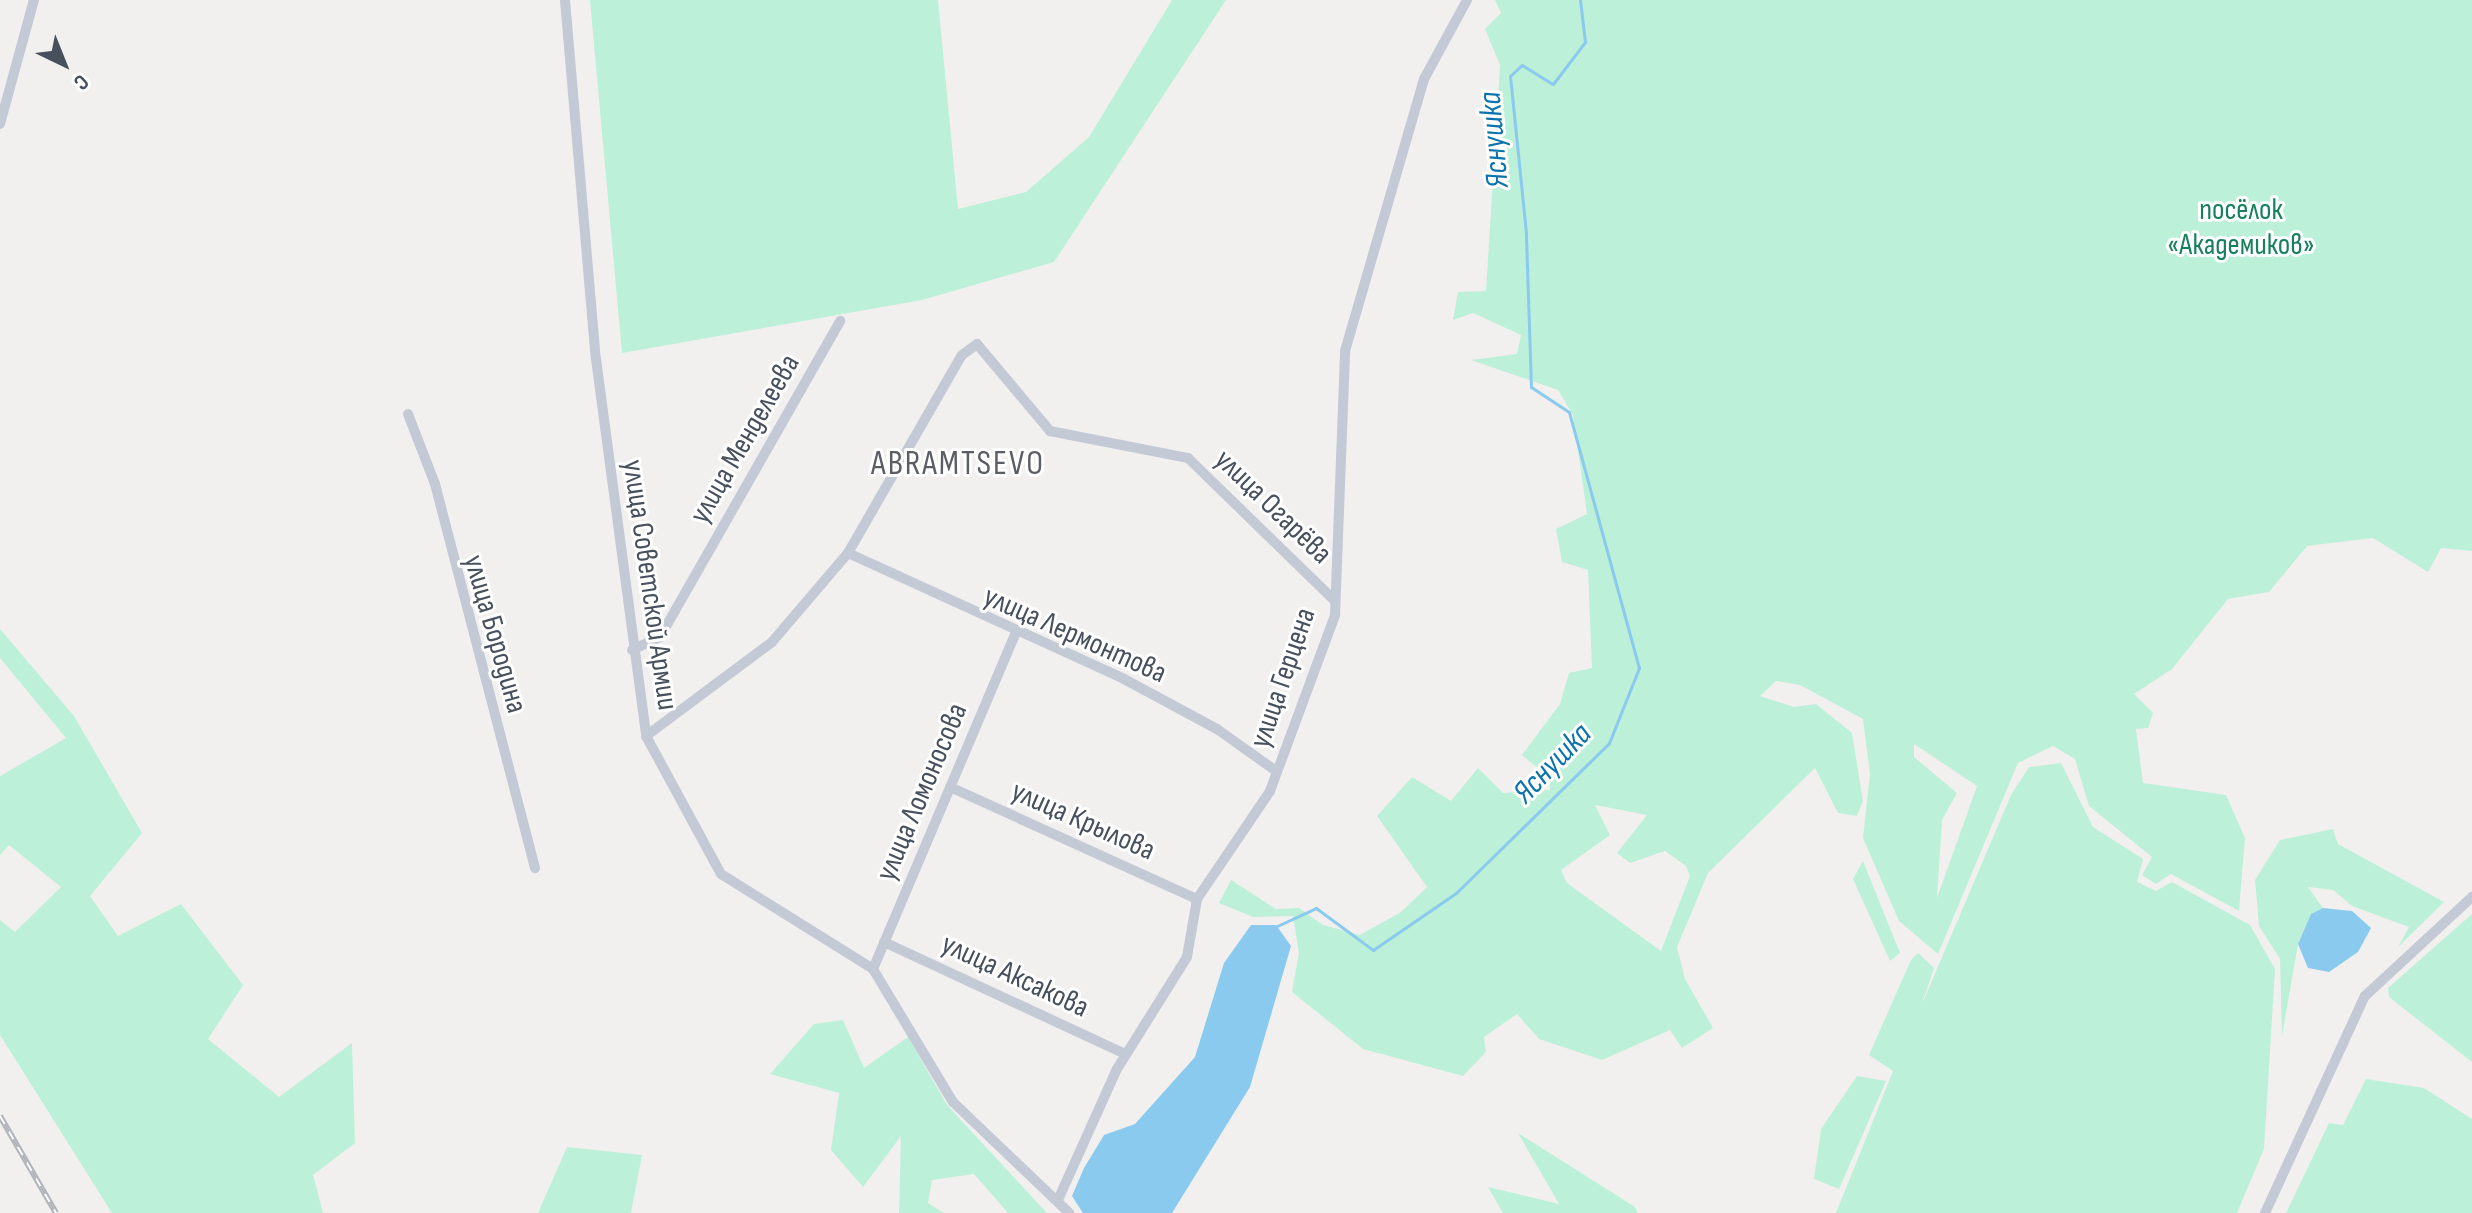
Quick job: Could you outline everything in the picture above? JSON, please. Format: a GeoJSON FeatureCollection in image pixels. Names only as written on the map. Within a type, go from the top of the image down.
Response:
{"type":"FeatureCollection","features":[{"type":"Feature","properties":{"kind":"street"},"geometry":{"type":"LineString","coordinates":[[0,124],[34,0]]}},
{"type":"Feature","properties":{"kind":"street","name":"улица Советской Армии"},"geometry":{"type":"LineString","coordinates":[[565,0],[596,359],[632,650],[646,736],[721,874],[873,969],[953,1102],[1069,1213]]}},
{"type":"Feature","properties":{"kind":"street","name":"улица Герцена"},"geometry":{"type":"LineString","coordinates":[[1058,1200],[1125,1054],[1187,957],[1197,899],[1276,771],[1335,601],[1345,351],[1424,79],[1467,0]]}},
{"type":"Feature","properties":{"kind":"street","name":"улица Менделеева"},"geometry":{"type":"LineString","coordinates":[[632,650],[660,637],[840,321]]}},
{"type":"Feature","properties":{"kind":"street","name":"улица Огарёва"},"geometry":{"type":"LineString","coordinates":[[848,553],[962,355],[977,344],[1050,431],[1188,458],[1335,601]]}},
{"type":"Feature","properties":{"kind":"street","name":"улица Бородина"},"geometry":{"type":"LineString","coordinates":[[408,414],[435,484],[535,868]]}},
{"type":"Feature","properties":{"kind":"street"},"geometry":{"type":"LineString","coordinates":[[646,736],[772,642],[848,553]]}},
{"type":"Feature","properties":{"kind":"street","name":"улица Лермонтова"},"geometry":{"type":"LineString","coordinates":[[848,553],[1015,634],[1124,679],[1276,771]]}},
{"type":"Feature","properties":{"kind":"street","name":"улица Ломоносова"},"geometry":{"type":"LineString","coordinates":[[873,969],[1015,634]]}},
{"type":"Feature","properties":{"kind":"street","name":"улица Крылова"},"geometry":{"type":"LineString","coordinates":[[950,787],[1197,899]]}},
{"type":"Feature","properties":{"kind":"street"},"geometry":{"type":"LineString","coordinates":[[2265,1213],[2365,996],[2472,897]]}},
{"type":"Feature","properties":{"kind":"street","name":"улица Аксакова"},"geometry":{"type":"LineString","coordinates":[[884,942],[1125,1054]]}},
{"type":"Feature","properties":{"kind":"green space"},"geometry":{"type":"Polygon","coordinates":[[[590,0],[938,0],[958,209],[1026,192],[1089,137],[1172,0],[1226,0],[1054,262],[922,300],[622,353],[590,0]]]}},
{"type":"Feature","properties":{"kind":"green space","name":"посёлок «Академиков»"},"geometry":{"type":"Polygon","coordinates":[[[1495,0],[2472,0],[2472,551],[2441,548],[2428,572],[2373,538],[2307,546],[2269,592],[2228,599],[2172,669],[2134,694],[2153,713],[2148,728],[2136,729],[2143,783],[2226,795],[2245,838],[2239,911],[2171,874],[2156,884],[2142,875],[2152,857],[2089,806],[2075,759],[2053,746],[2018,763],[1938,954],[1899,921],[1863,838],[1870,774],[1863,719],[1800,685],[1776,681],[1760,696],[1794,707],[1816,704],[1852,733],[1863,801],[1857,816],[1838,813],[1815,768],[1708,873],[1677,947],[1685,979],[1713,1028],[1682,1048],[1670,1030],[1602,1060],[1539,1039],[1517,1014],[1484,1037],[1486,1052],[1463,1076],[1363,1049],[1292,992],[1299,953],[1293,916],[1253,917],[1219,903],[1231,880],[1276,909],[1299,908],[1323,925],[1360,935],[1401,912],[1427,887],[1377,816],[1412,777],[1451,801],[1478,768],[1503,793],[1550,790],[1550,778],[1522,755],[1560,704],[1569,673],[1592,668],[1588,570],[1562,562],[1556,529],[1587,514],[1573,415],[1558,390],[1471,360],[1517,354],[1521,335],[1473,313],[1453,320],[1458,292],[1486,291],[1500,65],[1485,29],[1501,13],[1495,0]],[[1914,744],[1914,757],[1957,793],[1942,820],[1937,898],[1977,786],[1914,744]],[[1595,805],[1610,835],[1561,870],[1567,883],[1661,951],[1690,876],[1686,866],[1665,851],[1630,863],[1617,853],[1647,815],[1595,805]]]}},
{"type":"Feature","properties":{"kind":"green space"},"geometry":{"type":"Polygon","coordinates":[[[0,629],[74,716],[142,833],[90,896],[118,936],[181,904],[243,985],[208,1039],[279,1097],[352,1043],[355,1143],[313,1175],[323,1213],[112,1213],[0,1035],[0,920],[15,932],[61,887],[9,845],[0,855],[0,776],[66,738],[0,658],[0,629]]]}},
{"type":"Feature","properties":{"kind":"green space"},"geometry":{"type":"Polygon","coordinates":[[[2061,763],[2093,827],[2143,859],[2137,882],[2156,891],[2172,882],[2250,925],[2275,969],[2264,1149],[2237,1213],[1836,1213],[1893,1071],[1869,1055],[1911,960],[1918,953],[1934,968],[1922,1004],[2011,795],[2029,767],[2061,763]]]}},
{"type":"Feature","properties":{"kind":"green space"},"geometry":{"type":"Polygon","coordinates":[[[2333,829],[2338,844],[2444,902],[2398,947],[2409,927],[2352,906],[2333,890],[2308,887],[2323,908],[2311,914],[2298,944],[2282,1036],[2280,959],[2259,926],[2255,880],[2280,840],[2333,829]]]}},
{"type":"Feature","properties":{"kind":"green space"},"geometry":{"type":"Polygon","coordinates":[[[1863,861],[1900,953],[1890,961],[1853,879],[1863,861]]]}},
{"type":"Feature","properties":{"kind":"green space"},"geometry":{"type":"Polygon","coordinates":[[[2472,914],[2472,1062],[2389,997],[2388,988],[2472,914]]]}},
{"type":"Feature","properties":{"kind":"green space"},"geometry":{"type":"Polygon","coordinates":[[[843,1020],[864,1068],[908,1037],[947,1105],[1047,1213],[1008,1213],[974,1174],[932,1180],[928,1203],[944,1213],[899,1213],[901,1136],[863,1187],[831,1150],[839,1093],[770,1074],[814,1024],[843,1020]]]}},
{"type":"Feature","properties":{"kind":"green space"},"geometry":{"type":"Polygon","coordinates":[[[1857,1076],[1886,1081],[1839,1189],[1814,1179],[1821,1129],[1857,1076]]]}},
{"type":"Feature","properties":{"kind":"green space"},"geometry":{"type":"Polygon","coordinates":[[[2366,1079],[2424,1088],[2472,1119],[2472,1213],[2286,1213],[2329,1123],[2343,1125],[2366,1079]]]}},
{"type":"Feature","properties":{"kind":"green space"},"geometry":{"type":"Polygon","coordinates":[[[1518,1133],[1635,1207],[1638,1213],[1503,1213],[1488,1187],[1559,1204],[1518,1133]]]}},
{"type":"Feature","properties":{"kind":"green space"},"geometry":{"type":"Polygon","coordinates":[[[567,1147],[642,1155],[631,1213],[538,1213],[567,1147]]]}},
{"type":"Feature","properties":{"kind":"water"},"geometry":{"type":"Polygon","coordinates":[[[2323,908],[2352,911],[2371,928],[2358,952],[2329,972],[2308,968],[2298,944],[2311,914],[2323,908]]]}},
{"type":"Feature","properties":{"kind":"water"},"geometry":{"type":"Polygon","coordinates":[[[1251,925],[1276,925],[1291,946],[1250,1087],[1172,1213],[1083,1213],[1072,1196],[1084,1168],[1104,1135],[1135,1124],[1195,1057],[1224,963],[1251,925]]]}},
{"type":"Feature","properties":{"kind":"waterway","name":"Яснушка"},"geometry":{"type":"LineString","coordinates":[[1275,927],[1316,908],[1373,950],[1456,893],[1609,743],[1639,668],[1569,412],[1531,387],[1526,233],[1510,76],[1522,65],[1553,84],[1585,42],[1580,0]]}},
{"type":"Feature","properties":{"kind":"railway"},"geometry":{"type":"LineString","coordinates":[[0,1116],[56,1213]]}},
{"type":"Feature","properties":{"kind":"district","name":"ABRAMTSEVO"},"geometry":{"type":"Point","coordinates":[958,464]}}]}
